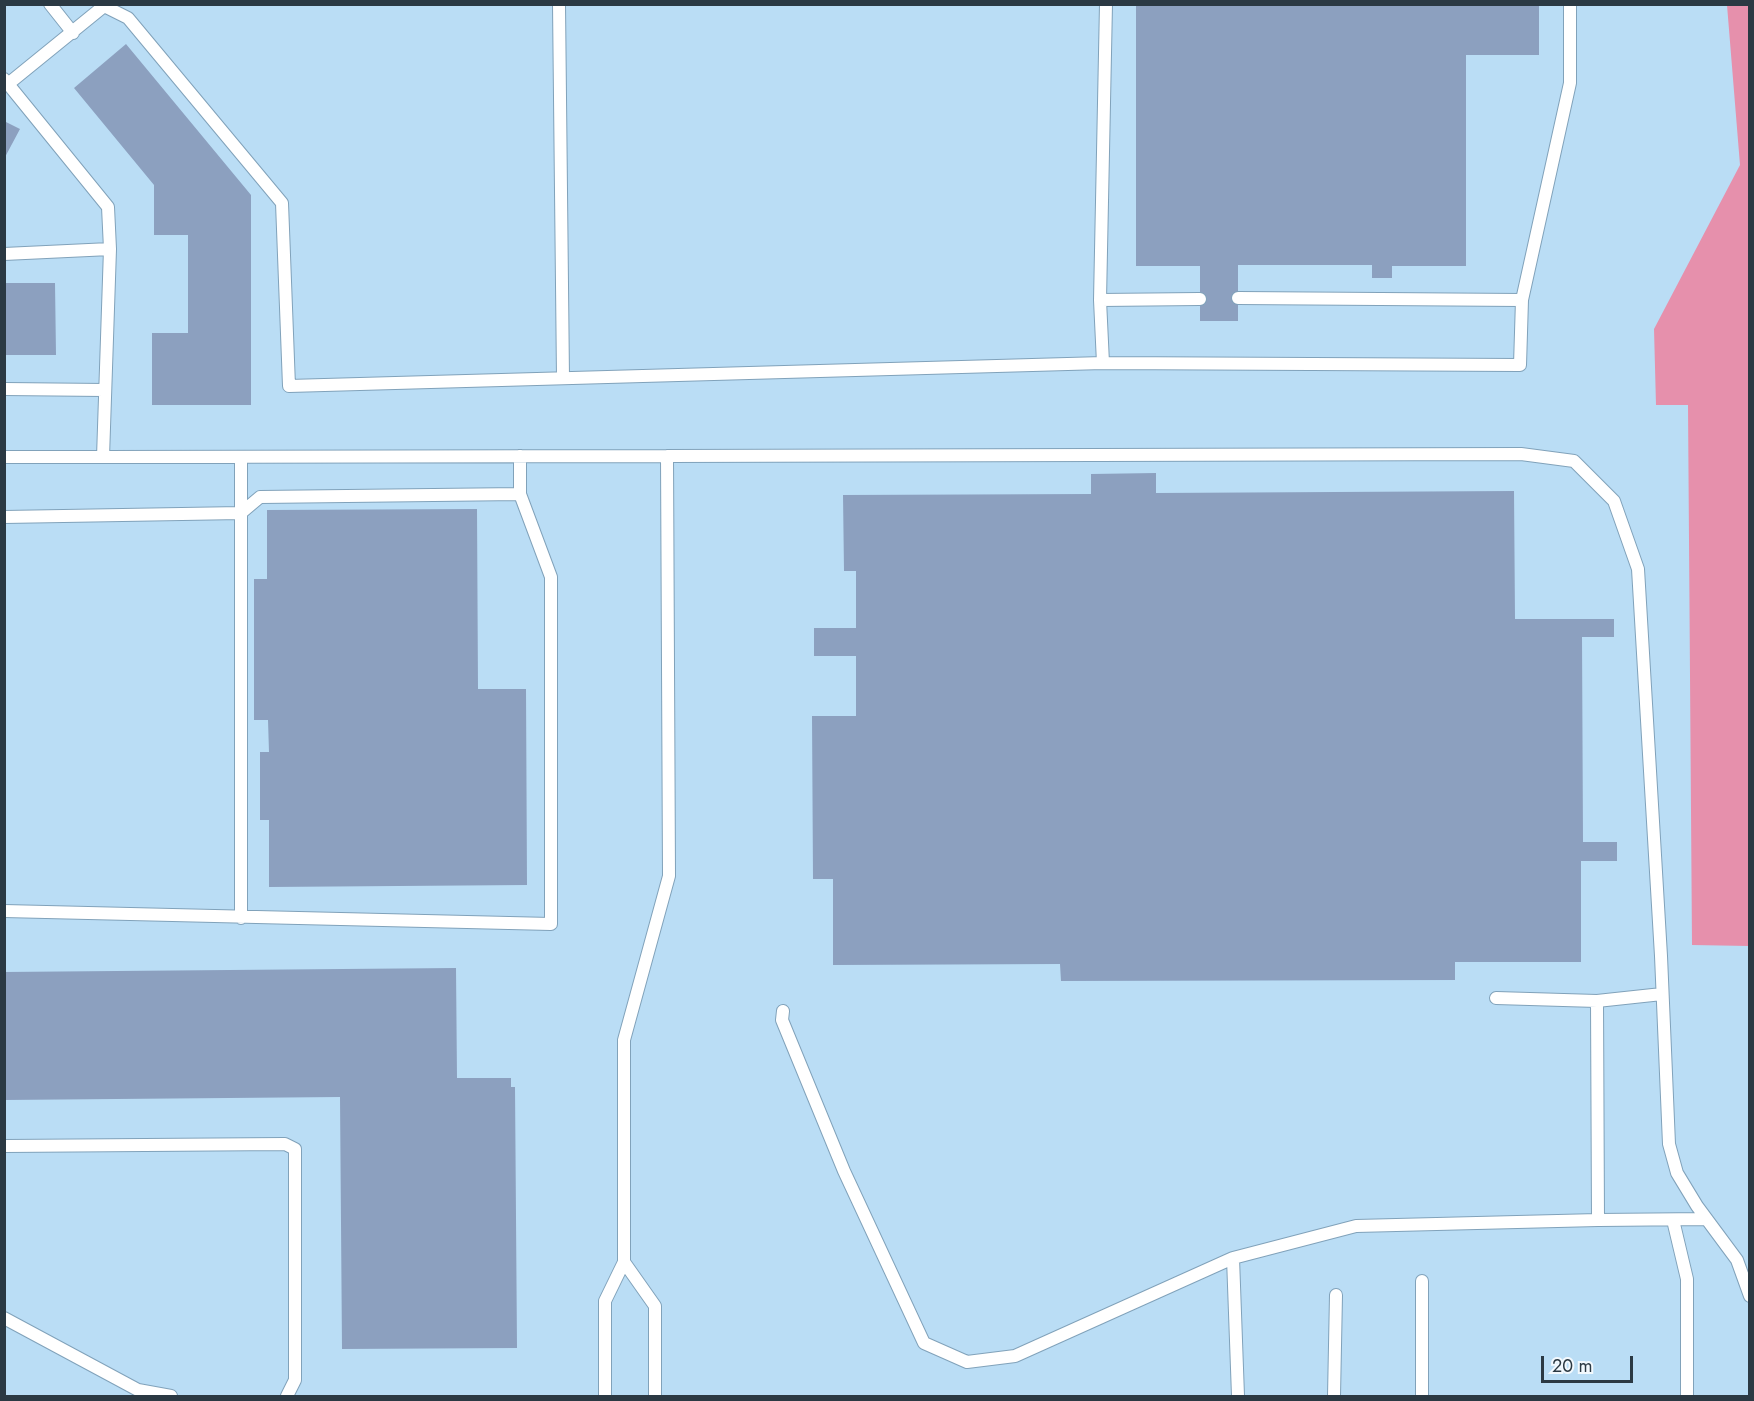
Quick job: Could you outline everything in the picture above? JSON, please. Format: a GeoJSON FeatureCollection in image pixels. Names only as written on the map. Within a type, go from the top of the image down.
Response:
{"type":"FeatureCollection","features":[{"type":"Feature","properties":{"kind":"lane"},"geometry":{"type":"LineString","coordinates":[[50,4],[72,33]]}},
{"type":"Feature","properties":{"kind":"lane"},"geometry":{"type":"LineString","coordinates":[[558,4],[563,378]]}},
{"type":"Feature","properties":{"kind":"lane"},"geometry":{"type":"LineString","coordinates":[[1103,363],[1100,300],[1106,4]]}},
{"type":"Feature","properties":{"kind":"lane"},"geometry":{"type":"LineString","coordinates":[[103,457],[110,249],[108,207],[7,81],[104,6],[128,18],[282,203],[289,386],[1103,363],[1520,365],[1521,300],[1570,83],[1569,4]]}},
{"type":"Feature","properties":{"kind":"lane"},"geometry":{"type":"LineString","coordinates":[[4,254],[110,249]]}},
{"type":"Feature","properties":{"kind":"lane"},"geometry":{"type":"LineString","coordinates":[[1238,298],[1521,300]]}},
{"type":"Feature","properties":{"kind":"lane"},"geometry":{"type":"LineString","coordinates":[[1100,300],[1200,299]]}},
{"type":"Feature","properties":{"kind":"lane"},"geometry":{"type":"LineString","coordinates":[[4,388],[105,390]]}},
{"type":"Feature","properties":{"kind":"lane"},"geometry":{"type":"LineString","coordinates":[[4,457],[1521,454],[1574,461],[1614,501],[1638,569],[1669,1144],[1677,1173],[1706,1219],[1737,1260],[1749,1296]]}},
{"type":"Feature","properties":{"kind":"lane"},"geometry":{"type":"LineString","coordinates":[[4,911],[551,924],[551,577],[520,494],[520,456]]}},
{"type":"Feature","properties":{"kind":"lane"},"geometry":{"type":"LineString","coordinates":[[605,1396],[605,1301],[624,1262],[624,1040],[669,876],[667,456]]}},
{"type":"Feature","properties":{"kind":"lane"},"geometry":{"type":"LineString","coordinates":[[241,457],[241,918]]}},
{"type":"Feature","properties":{"kind":"lane"},"geometry":{"type":"LineString","coordinates":[[4,517],[241,513],[261,497],[520,494]]}},
{"type":"Feature","properties":{"kind":"lane"},"geometry":{"type":"LineString","coordinates":[[1496,998],[1597,1001],[1662,994]]}},
{"type":"Feature","properties":{"kind":"lane"},"geometry":{"type":"LineString","coordinates":[[1597,1001],[1598,1220]]}},
{"type":"Feature","properties":{"kind":"lane"},"geometry":{"type":"LineString","coordinates":[[783,1011],[782,1020],[844,1171],[924,1343],[967,1362],[1015,1356],[1233,1258],[1356,1226],[1706,1219]]}},
{"type":"Feature","properties":{"kind":"lane"},"geometry":{"type":"LineString","coordinates":[[4,1146],[285,1144],[295,1149],[295,1380],[287,1396]]}},
{"type":"Feature","properties":{"kind":"lane"},"geometry":{"type":"LineString","coordinates":[[1673,1220],[1687,1279],[1687,1396]]}},
{"type":"Feature","properties":{"kind":"lane"},"geometry":{"type":"LineString","coordinates":[[1233,1258],[1238,1396]]}},
{"type":"Feature","properties":{"kind":"lane"},"geometry":{"type":"LineString","coordinates":[[624,1262],[655,1306],[655,1396]]}},
{"type":"Feature","properties":{"kind":"lane"},"geometry":{"type":"LineString","coordinates":[[1422,1281],[1422,1396]]}},
{"type":"Feature","properties":{"kind":"lane"},"geometry":{"type":"LineString","coordinates":[[1334,1396],[1336,1295]]}},
{"type":"Feature","properties":{"kind":"lane"},"geometry":{"type":"LineString","coordinates":[[4,1318],[138,1390],[171,1396]]}},
{"type":"Feature","properties":{"kind":"shaded area"},"geometry":{"type":"Polygon","coordinates":[[[1727,5],[1750,5],[1749,946],[1692,945],[1688,405],[1656,405],[1654,329],[1740,165],[1727,5]]]}},
{"type":"Feature","properties":{"kind":"building"},"geometry":{"type":"Polygon","coordinates":[[[1136,4],[1539,4],[1539,55],[1466,55],[1466,266],[1392,266],[1392,278],[1372,278],[1372,265],[1238,265],[1238,321],[1200,321],[1200,266],[1136,266],[1136,4]]]}},
{"type":"Feature","properties":{"kind":"building"},"geometry":{"type":"Polygon","coordinates":[[[126,44],[251,195],[251,405],[152,405],[152,333],[188,333],[188,235],[154,235],[154,185],[74,88],[126,44]]]}},
{"type":"Feature","properties":{"kind":"building"},"geometry":{"type":"Polygon","coordinates":[[[4,121],[20,129],[4,159],[4,121]]]}},
{"type":"Feature","properties":{"kind":"building"},"geometry":{"type":"Polygon","coordinates":[[[4,283],[55,283],[56,355],[4,355],[4,283]]]}},
{"type":"Feature","properties":{"kind":"building"},"geometry":{"type":"Polygon","coordinates":[[[1156,473],[1156,493],[1514,491],[1515,619],[1614,619],[1614,637],[1582,637],[1583,842],[1617,842],[1617,861],[1581,861],[1581,962],[1455,962],[1455,980],[1061,981],[1060,964],[833,965],[833,879],[813,879],[812,716],[856,716],[856,656],[814,656],[814,628],[856,628],[856,571],[844,571],[843,495],[1091,494],[1091,474],[1156,473]]]}},
{"type":"Feature","properties":{"kind":"building"},"geometry":{"type":"Polygon","coordinates":[[[477,509],[478,689],[526,689],[527,885],[269,887],[269,820],[260,820],[260,752],[269,752],[268,720],[254,720],[254,579],[267,579],[267,510],[477,509]]]}},
{"type":"Feature","properties":{"kind":"building"},"geometry":{"type":"Polygon","coordinates":[[[456,968],[457,1078],[511,1078],[511,1087],[515,1087],[517,1348],[342,1349],[340,1097],[4,1100],[4,972],[456,968]]]}}]}
